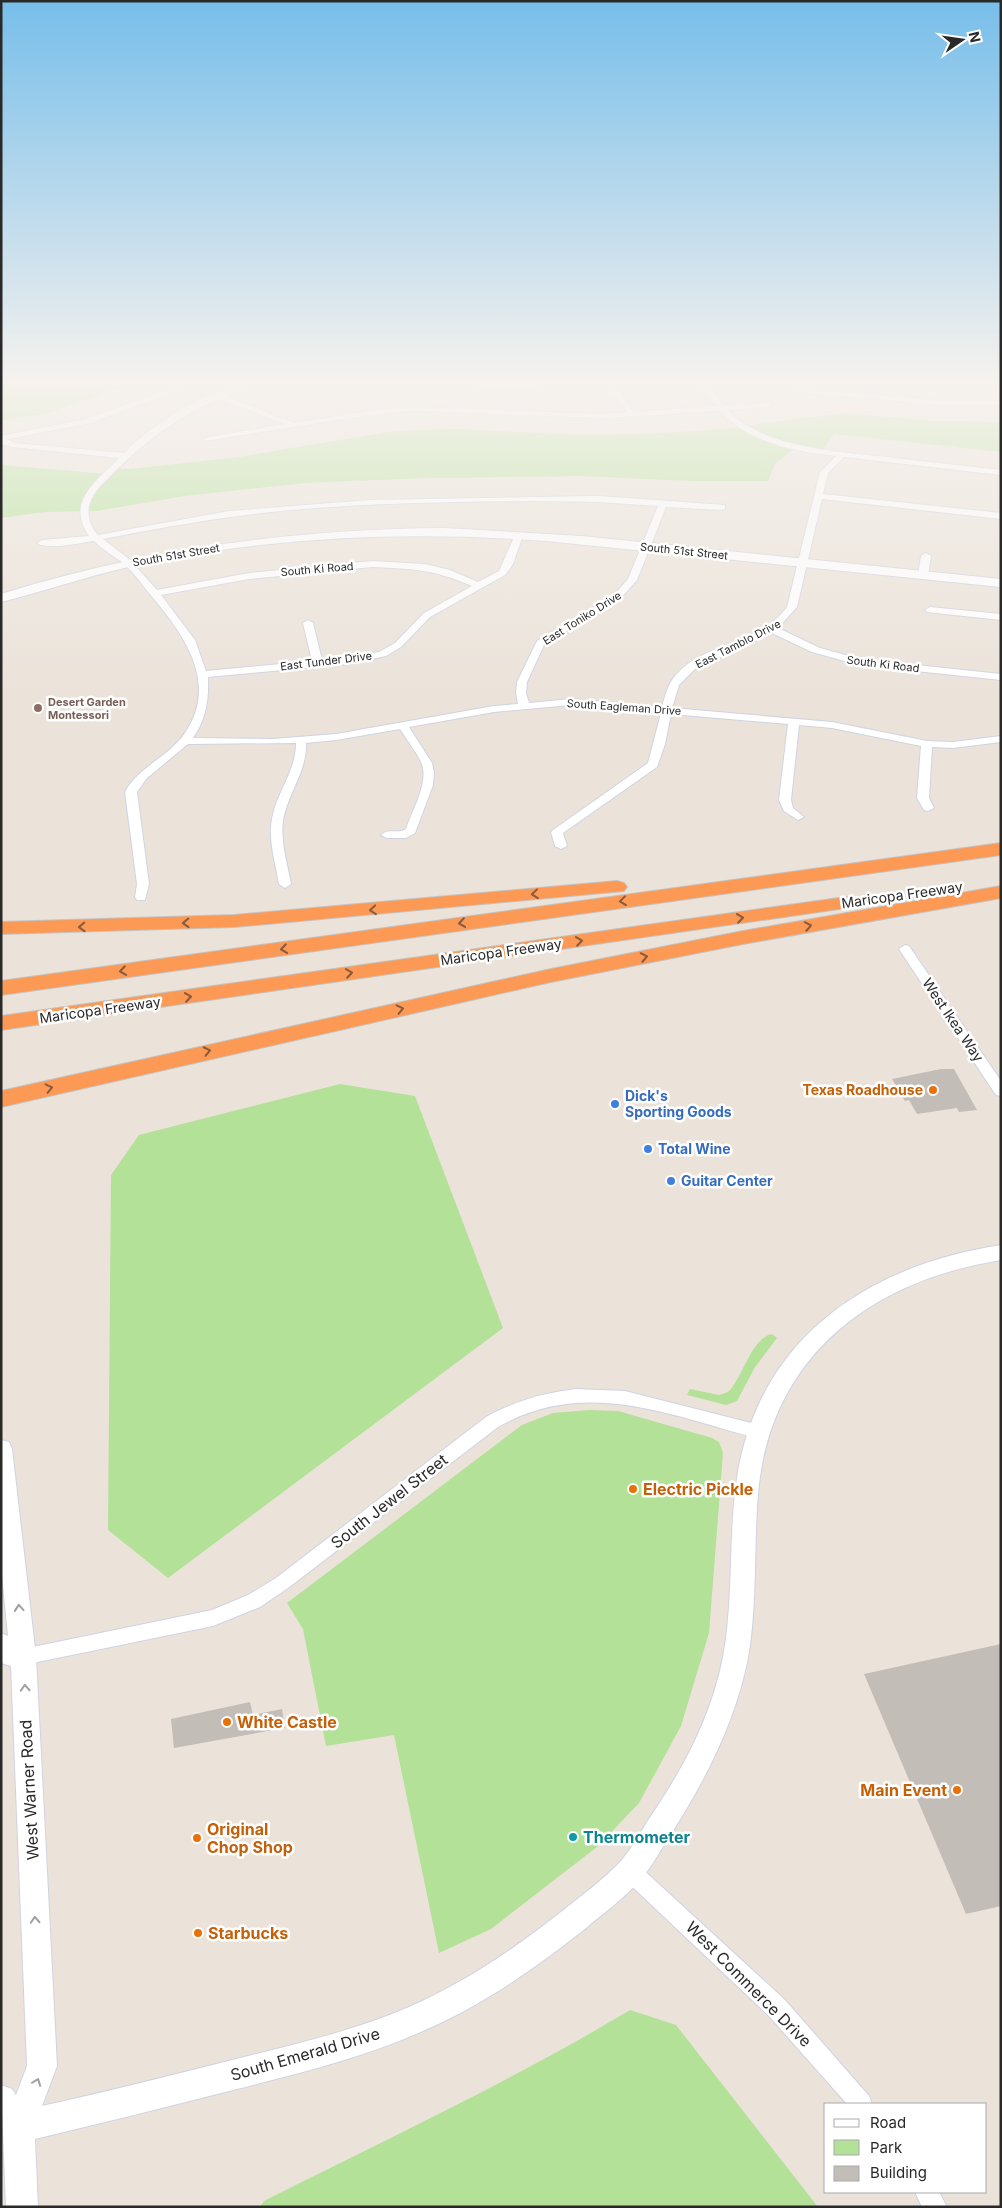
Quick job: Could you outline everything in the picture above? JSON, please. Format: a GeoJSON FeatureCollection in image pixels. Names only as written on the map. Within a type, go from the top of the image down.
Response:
{"type":"FeatureCollection","features":[{"type":"Feature","properties":{"kind":"highway"},"geometry":{"type":"LineString","coordinates":[[1,928],[234,921],[438,904],[675,882],[1001,841]]}},
{"type":"Feature","properties":{"kind":"highway"},"geometry":{"type":"LineString","coordinates":[[1,988],[1001,849]]}},
{"type":"Feature","properties":{"kind":"highway","name":"Maricopa Freeway"},"geometry":{"type":"LineString","coordinates":[[1,1023],[1001,880]]}},
{"type":"Feature","properties":{"kind":"highway"},"geometry":{"type":"LineString","coordinates":[[1,1099],[168,1060],[598,966],[837,920],[1001,892]]}},
{"type":"Feature","properties":{"kind":"street"},"geometry":{"type":"LineString","coordinates":[[96,487],[85,503],[85,518],[95,538],[129,563],[190,636],[198,656],[202,674],[201,705],[198,720],[188,741],[143,775],[131,792],[143,884],[141,897]]}},
{"type":"Feature","properties":{"kind":"street","name":"East Tamblo Drive"},"geometry":{"type":"LineString","coordinates":[[561,846],[556,832],[653,765],[659,754],[673,688],[678,678],[688,669],[771,629],[786,618],[792,607],[821,487]]}},
{"type":"Feature","properties":{"kind":"street"},"geometry":{"type":"LineString","coordinates":[[819,496],[1001,516]]}},
{"type":"Feature","properties":{"kind":"street"},"geometry":{"type":"LineString","coordinates":[[42,543],[77,542],[225,515],[337,504],[581,499],[705,508],[722,506]]}},
{"type":"Feature","properties":{"kind":"street","name":"East Toniko Drive"},"geometry":{"type":"LineString","coordinates":[[524,705],[521,693],[522,682],[540,643],[607,604],[626,590],[663,504]]}},
{"type":"Feature","properties":{"kind":"street","name":"South 51st Street"},"geometry":{"type":"LineString","coordinates":[[1,598],[57,581],[129,563],[242,544],[335,535],[411,532],[519,535],[1001,583]]}},
{"type":"Feature","properties":{"kind":"street","name":"East Tunder Drive"},"geometry":{"type":"LineString","coordinates":[[202,674],[370,658],[391,650],[411,634],[427,615],[502,572],[508,564],[519,535]]}},
{"type":"Feature","properties":{"kind":"street"},"geometry":{"type":"LineString","coordinates":[[923,575],[926,556]]}},
{"type":"Feature","properties":{"kind":"street","name":"South Ki Road"},"geometry":{"type":"LineString","coordinates":[[154,593],[258,574],[372,564],[425,567],[447,572],[478,586]]}},
{"type":"Feature","properties":{"kind":"street"},"geometry":{"type":"LineString","coordinates":[[930,610],[1001,617]]}},
{"type":"Feature","properties":{"kind":"street"},"geometry":{"type":"LineString","coordinates":[[308,623],[318,664]]}},
{"type":"Feature","properties":{"kind":"street","name":"South Ki Road"},"geometry":{"type":"LineString","coordinates":[[771,629],[816,650],[852,660],[1001,678]]}},
{"type":"Feature","properties":{"kind":"street","name":"South Eagleman Drive"},"geometry":{"type":"LineString","coordinates":[[188,741],[301,741],[524,705],[571,702],[865,730],[928,744],[953,745],[1001,739]]}},
{"type":"Feature","properties":{"kind":"street"},"geometry":{"type":"LineString","coordinates":[[794,722],[785,800],[788,809],[798,817]]}},
{"type":"Feature","properties":{"kind":"street"},"geometry":{"type":"LineString","coordinates":[[387,835],[406,835],[411,831],[428,785],[427,763],[403,726]]}},
{"type":"Feature","properties":{"kind":"street"},"geometry":{"type":"LineString","coordinates":[[285,884],[276,829],[278,813],[303,756],[301,741]]}},
{"type":"Feature","properties":{"kind":"street"},"geometry":{"type":"LineString","coordinates":[[928,744],[923,798],[928,808]]}},
{"type":"Feature","properties":{"kind":"street","name":"West Ikea Way"},"geometry":{"type":"LineString","coordinates":[[905,948],[1001,1092]]}},
{"type":"Feature","properties":{"kind":"street","name":"South Emerald Drive"},"geometry":{"type":"LineString","coordinates":[[10,2130],[315,2054],[383,2032],[422,2016],[464,1995],[516,1964],[584,1911],[630,1871],[678,1801],[697,1767],[714,1731],[726,1695],[736,1657],[739,1635],[748,1483],[759,1432],[768,1404],[796,1358],[840,1314],[881,1289],[928,1269],[1001,1252]]}},
{"type":"Feature","properties":{"kind":"street","name":"South Jewel Street"},"geometry":{"type":"LineString","coordinates":[[12,1651],[213,1618],[254,1601],[282,1583],[492,1422],[515,1409],[548,1399],[576,1395],[625,1398],[759,1432]]}},
{"type":"Feature","properties":{"kind":"street","name":"West Warner Road"},"geometry":{"type":"LineString","coordinates":[[1,1449],[12,1651],[42,2066],[10,2130],[22,2207]]}},
{"type":"Feature","properties":{"kind":"street","name":"West Commerce Drive"},"geometry":{"type":"LineString","coordinates":[[630,1871],[777,2008],[860,2103]]}},
{"type":"Feature","properties":{"kind":"street"},"geometry":{"type":"LineString","coordinates":[[1,2100],[10,2130]]}},
{"type":"Feature","properties":{"kind":"street"},"geometry":{"type":"LineString","coordinates":[[927,2193],[936,2207]]}},
{"type":"Feature","properties":{"kind":"green space"},"geometry":{"type":"Polygon","coordinates":[[[1,487],[268,487],[185,496],[97,511],[45,512],[1,518],[1,487]]]}},
{"type":"Feature","properties":{"kind":"green space"},"geometry":{"type":"Polygon","coordinates":[[[340,1084],[415,1096],[503,1328],[168,1578],[108,1530],[111,1175],[139,1135],[340,1084]]]}},
{"type":"Feature","properties":{"kind":"green space"},"geometry":{"type":"Polygon","coordinates":[[[772,1334],[777,1338],[755,1367],[737,1401],[726,1405],[687,1395],[690,1389],[719,1395],[728,1392],[758,1343],[772,1334]]]}},
{"type":"Feature","properties":{"kind":"green space"},"geometry":{"type":"Polygon","coordinates":[[[589,1410],[618,1411],[712,1438],[719,1442],[723,1453],[709,1633],[681,1726],[639,1803],[597,1847],[491,1929],[439,1953],[394,1735],[326,1746],[303,1629],[287,1603],[522,1425],[553,1413],[589,1410]]]}},
{"type":"Feature","properties":{"kind":"green space"},"geometry":{"type":"Polygon","coordinates":[[[630,2010],[676,2025],[818,2207],[260,2207],[264,2201],[495,2085],[630,2010]]]}},
{"type":"Feature","properties":{"kind":"building","name":"Texas Roadhouse"},"geometry":{"type":"Polygon","coordinates":[[[941,1069],[954,1069],[977,1110],[959,1112],[957,1108],[917,1114],[909,1100],[905,1101],[892,1079],[941,1069]]]}},
{"type":"Feature","properties":{"kind":"building","name":"Main Event"},"geometry":{"type":"Polygon","coordinates":[[[1001,1644],[1001,1906],[966,1914],[864,1674],[1001,1644]]]}},
{"type":"Feature","properties":{"kind":"building","name":"White Castle"},"geometry":{"type":"Polygon","coordinates":[[[250,1702],[253,1715],[282,1709],[285,1728],[174,1748],[171,1719],[250,1702]]]}},
{"type":"Feature","properties":{"kind":"place","name":"Desert Garden Montessori"},"geometry":{"type":"Point","coordinates":[38,708]}},
{"type":"Feature","properties":{"kind":"place","name":"Texas Roadhouse"},"geometry":{"type":"Point","coordinates":[933,1090]}},
{"type":"Feature","properties":{"kind":"place","name":"Dick's Sporting Goods"},"geometry":{"type":"Point","coordinates":[615,1104]}},
{"type":"Feature","properties":{"kind":"place","name":"Total Wine"},"geometry":{"type":"Point","coordinates":[648,1149]}},
{"type":"Feature","properties":{"kind":"place","name":"Guitar Center"},"geometry":{"type":"Point","coordinates":[671,1181]}},
{"type":"Feature","properties":{"kind":"place","name":"Electric Pickle"},"geometry":{"type":"Point","coordinates":[633,1489]}},
{"type":"Feature","properties":{"kind":"place","name":"White Castle"},"geometry":{"type":"Point","coordinates":[227,1722]}},
{"type":"Feature","properties":{"kind":"place","name":"Main Event"},"geometry":{"type":"Point","coordinates":[957,1790]}},
{"type":"Feature","properties":{"kind":"place","name":"Thermometer"},"geometry":{"type":"Point","coordinates":[573,1837]}},
{"type":"Feature","properties":{"kind":"place","name":"Original Chop Shop"},"geometry":{"type":"Point","coordinates":[197,1838]}},
{"type":"Feature","properties":{"kind":"place","name":"Starbucks"},"geometry":{"type":"Point","coordinates":[198,1933]}}]}
